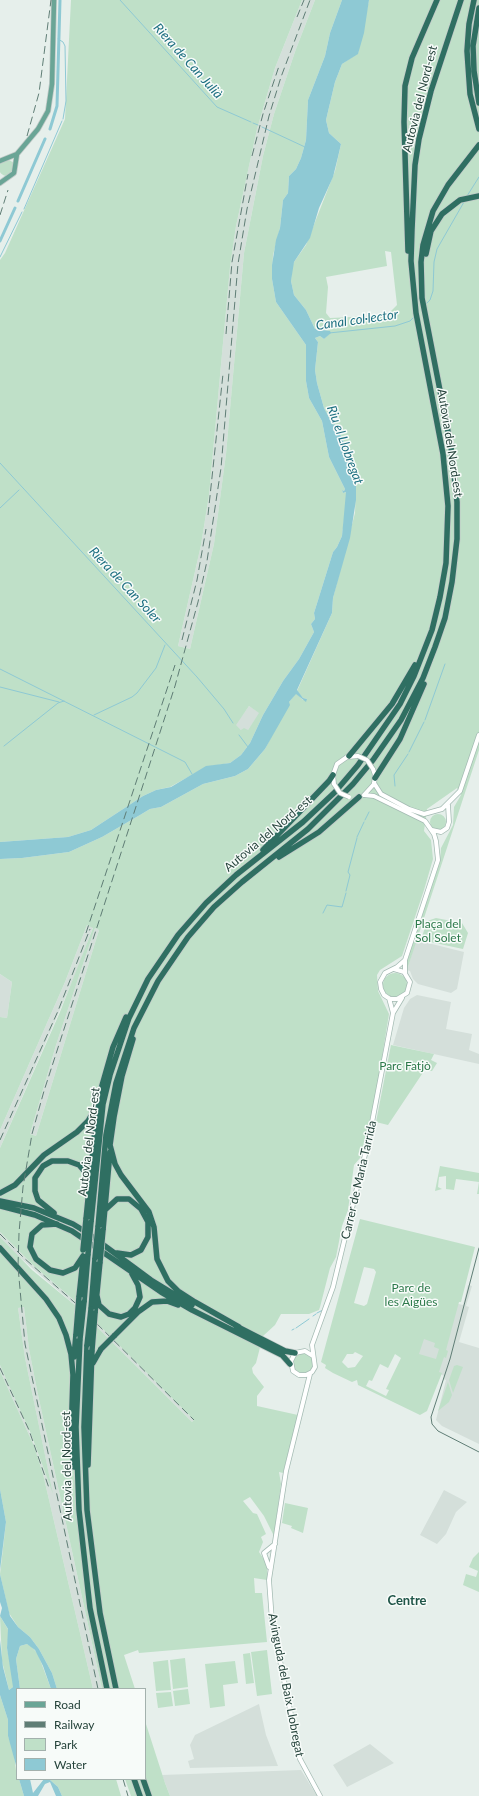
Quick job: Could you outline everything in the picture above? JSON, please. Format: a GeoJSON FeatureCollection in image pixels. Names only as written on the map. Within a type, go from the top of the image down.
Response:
{"type":"FeatureCollection","features":[{"type":"Feature","properties":{"kind":"highway"},"geometry":{"type":"LineString","coordinates":[[413,295],[407,232],[404,122],[405,86],[412,58],[437,0]]}},
{"type":"Feature","properties":{"kind":"highway","name":"Autovia del Nord-est"},"geometry":{"type":"LineString","coordinates":[[107,1688],[90,1608],[78,1510],[76,1426],[80,1338],[84,1302],[85,1253],[103,1104],[110,1075],[129,1018],[148,979],[174,940],[196,914],[223,887],[314,812],[358,765],[400,704],[414,676],[427,643],[443,580],[447,549],[448,506],[443,454],[413,295],[411,261],[415,165],[431,92],[461,0]]}},
{"type":"Feature","properties":{"kind":"highway"},"geometry":{"type":"LineString","coordinates":[[470,0],[464,39],[466,84],[479,129]]}},
{"type":"Feature","properties":{"kind":"highway"},"geometry":{"type":"LineString","coordinates":[[472,102],[467,50],[469,24],[474,0]]}},
{"type":"Feature","properties":{"kind":"highway"},"geometry":{"type":"LineString","coordinates":[[479,8],[473,46],[474,71],[479,103]]}},
{"type":"Feature","properties":{"kind":"highway","name":"Autovia del Nord-est"},"geometry":{"type":"LineString","coordinates":[[116,1688],[100,1613],[87,1510],[84,1427],[101,1228],[99,1218],[103,1210],[106,1135],[112,1098],[124,1053],[138,1017],[164,971],[188,937],[214,907],[320,818],[344,794],[374,760],[407,710],[436,647],[445,618],[452,582],[457,539],[457,508],[451,447],[422,298],[421,278],[423,245],[433,211],[448,185],[479,145]]}},
{"type":"Feature","properties":{"kind":"highway"},"geometry":{"type":"LineString","coordinates":[[421,278],[428,241],[433,226],[446,210],[457,202],[476,197]]}},
{"type":"Feature","properties":{"kind":"highway"},"geometry":{"type":"LineString","coordinates":[[349,756],[397,697],[427,643]]}},
{"type":"Feature","properties":{"kind":"highway"},"geometry":{"type":"LineString","coordinates":[[375,780],[404,731],[426,679],[436,647]]}},
{"type":"Feature","properties":{"kind":"highway"},"geometry":{"type":"LineString","coordinates":[[250,864],[333,775]]}},
{"type":"Feature","properties":{"kind":"highway"},"geometry":{"type":"LineString","coordinates":[[254,872],[319,832],[362,796]]}},
{"type":"Feature","properties":{"kind":"highway"},"geometry":{"type":"LineString","coordinates":[[90,1208],[89,1184],[99,1099],[113,1047],[128,1011],[148,979]]}},
{"type":"Feature","properties":{"kind":"highway"},"geometry":{"type":"LineString","coordinates":[[101,1228],[114,1117],[122,1076],[138,1017]]}},
{"type":"Feature","properties":{"kind":"highway"},"geometry":{"type":"LineString","coordinates":[[0,1193],[20,1181],[44,1155],[80,1130],[91,1116],[99,1099]]}},
{"type":"Feature","properties":{"kind":"highway"},"geometry":{"type":"LineString","coordinates":[[110,1145],[115,1164],[120,1175],[142,1201],[149,1219],[159,1265],[170,1284],[195,1302],[239,1328]]}},
{"type":"Feature","properties":{"kind":"highway"},"geometry":{"type":"LineString","coordinates":[[62,1219],[38,1200],[34,1191],[37,1174],[43,1166],[52,1161],[68,1160],[83,1169],[89,1184]]}},
{"type":"Feature","properties":{"kind":"highway"},"geometry":{"type":"LineString","coordinates":[[103,1210],[117,1199],[129,1198],[149,1219]]}},
{"type":"Feature","properties":{"kind":"highway"},"geometry":{"type":"LineString","coordinates":[[0,1201],[25,1206],[62,1219],[86,1232],[151,1280],[176,1295],[285,1351],[295,1353]]}},
{"type":"Feature","properties":{"kind":"highway"},"geometry":{"type":"LineString","coordinates":[[0,1206],[35,1215],[58,1224],[85,1239],[131,1272],[192,1310],[285,1356],[290,1364]]}},
{"type":"Feature","properties":{"kind":"highway"},"geometry":{"type":"LineString","coordinates":[[58,1224],[42,1225],[32,1234],[30,1247],[36,1260],[47,1269],[61,1273],[75,1268],[85,1253]]}},
{"type":"Feature","properties":{"kind":"highway"},"geometry":{"type":"LineString","coordinates":[[116,1253],[131,1255],[142,1250],[148,1240],[151,1227]]}},
{"type":"Feature","properties":{"kind":"highway"},"geometry":{"type":"LineString","coordinates":[[0,1248],[46,1299],[58,1318],[69,1344],[73,1375]]}},
{"type":"Feature","properties":{"kind":"highway"},"geometry":{"type":"LineString","coordinates":[[78,1510],[71,1439],[76,1334],[85,1253]]}},
{"type":"Feature","properties":{"kind":"highway"},"geometry":{"type":"LineString","coordinates":[[93,1311],[97,1296],[98,1260]]}},
{"type":"Feature","properties":{"kind":"highway"},"geometry":{"type":"LineString","coordinates":[[97,1296],[100,1306],[105,1312],[117,1317],[129,1314],[135,1308],[140,1297],[138,1285],[131,1272]]}},
{"type":"Feature","properties":{"kind":"highway"},"geometry":{"type":"LineString","coordinates":[[90,1371],[95,1358],[101,1349],[138,1312],[152,1302],[167,1301],[192,1310]]}},
{"type":"Feature","properties":{"kind":"highway"},"geometry":{"type":"LineString","coordinates":[[87,1510],[90,1348]]}},
{"type":"Feature","properties":{"kind":"highway"},"geometry":{"type":"LineString","coordinates":[[134,1780],[140,1796]]}},
{"type":"Feature","properties":{"kind":"highway"},"geometry":{"type":"LineString","coordinates":[[143,1780],[150,1796]]}},
{"type":"Feature","properties":{"kind":"main road"},"geometry":{"type":"LineString","coordinates":[[0,160],[17,154],[38,129],[48,111],[51,88],[54,0]]}},
{"type":"Feature","properties":{"kind":"main road"},"geometry":{"type":"LineString","coordinates":[[0,183],[14,173],[17,154]]}},
{"type":"Feature","properties":{"kind":"main road"},"geometry":{"type":"LineString","coordinates":[[8,158],[15,164]]}},
{"type":"Feature","properties":{"kind":"main road"},"geometry":{"type":"LineString","coordinates":[[0,176],[7,178]]}},
{"type":"Feature","properties":{"kind":"main road"},"geometry":{"type":"LineString","coordinates":[[405,960],[394,969],[385,973],[380,982],[381,991],[389,998],[396,1000],[402,998],[408,992],[410,986],[409,979],[405,973],[405,960],[437,862],[436,841],[427,824],[374,796],[349,797],[340,793],[334,784],[333,775],[339,762],[349,756],[358,756],[367,760],[373,769],[379,793],[421,814],[431,813],[448,805],[460,792],[479,735]]}},
{"type":"Feature","properties":{"kind":"main road"},"geometry":{"type":"LineString","coordinates":[[362,796],[371,790],[375,780]]}},
{"type":"Feature","properties":{"kind":"main road"},"geometry":{"type":"LineString","coordinates":[[436,841],[449,825],[448,805]]}},
{"type":"Feature","properties":{"kind":"main road"},"geometry":{"type":"LineString","coordinates":[[438,811],[444,812],[448,816]]}},
{"type":"Feature","properties":{"kind":"main road"},"geometry":{"type":"LineString","coordinates":[[427,824],[431,813]]}},
{"type":"Feature","properties":{"kind":"main road"},"geometry":{"type":"LineString","coordinates":[[431,830],[442,832]]}},
{"type":"Feature","properties":{"kind":"main road"},"geometry":{"type":"LineString","coordinates":[[394,969],[405,973]]}},
{"type":"Feature","properties":{"kind":"main road","name":"Carrer de Maria Tarrida"},"geometry":{"type":"LineString","coordinates":[[389,998],[393,1013]]}},
{"type":"Feature","properties":{"kind":"main road","name":"Carrer de Maria Tarrida"},"geometry":{"type":"LineString","coordinates":[[312,1345],[333,1287],[381,1082],[393,1013],[402,998]]}},
{"type":"Feature","properties":{"kind":"main road"},"geometry":{"type":"LineString","coordinates":[[306,1388],[300,1376],[293,1371],[290,1364],[295,1353],[305,1351],[312,1345]]}},
{"type":"Feature","properties":{"kind":"main road"},"geometry":{"type":"LineString","coordinates":[[270,1552],[264,1554],[269,1558],[270,1552],[276,1544],[286,1471],[306,1388],[310,1374],[316,1365],[312,1345]]}},
{"type":"Feature","properties":{"kind":"main road"},"geometry":{"type":"LineString","coordinates":[[305,1351],[313,1356]]}},
{"type":"Feature","properties":{"kind":"main road"},"geometry":{"type":"LineString","coordinates":[[300,1376],[310,1374]]}},
{"type":"Feature","properties":{"kind":"main road","name":"Avinguda del Baix Llobregat"},"geometry":{"type":"LineString","coordinates":[[269,1558],[272,1621],[300,1759],[320,1796]]}},
{"type":"Feature","properties":{"kind":"shaded area"},"geometry":{"type":"Polygon","coordinates":[[[302,0],[315,0],[296,49],[274,114],[263,156],[244,253],[226,454],[214,544],[190,649],[178,646],[201,545],[209,495],[230,267],[236,226],[257,129],[275,68],[302,0]]]}},
{"type":"Feature","properties":{"kind":"shaded area"},"geometry":{"type":"Polygon","coordinates":[[[249,706],[260,713],[248,730],[241,730],[235,725],[249,706]]]}},
{"type":"Feature","properties":{"kind":"shaded area"},"geometry":{"type":"Polygon","coordinates":[[[87,925],[93,927],[79,966],[0,1148],[0,1130],[65,982],[87,925]]]}},
{"type":"Feature","properties":{"kind":"shaded area"},"geometry":{"type":"Polygon","coordinates":[[[95,928],[99,930],[36,1136],[30,1134],[56,1045],[95,928]]]}},
{"type":"Feature","properties":{"kind":"shaded area"},"geometry":{"type":"Polygon","coordinates":[[[416,940],[464,952],[457,989],[451,993],[418,984],[413,979],[410,971],[407,970],[416,940]]]}},
{"type":"Feature","properties":{"kind":"shaded area"},"geometry":{"type":"Polygon","coordinates":[[[0,974],[12,982],[7,1018],[0,1017],[0,974]]]}},
{"type":"Feature","properties":{"kind":"shaded area"},"geometry":{"type":"Polygon","coordinates":[[[417,995],[451,1002],[446,1029],[472,1034],[469,1050],[479,1054],[479,1064],[393,1045],[404,1008],[410,999],[417,995]]]}},
{"type":"Feature","properties":{"kind":"shaded area"},"geometry":{"type":"Polygon","coordinates":[[[0,1232],[34,1266],[75,1301],[194,1420],[192,1422],[76,1306],[16,1254],[0,1237],[0,1232]]]}},
{"type":"Feature","properties":{"kind":"shaded area"},"geometry":{"type":"Polygon","coordinates":[[[468,1285],[472,1286],[466,1306],[469,1307],[459,1342],[479,1348],[479,1444],[442,1426],[436,1420],[446,1380],[443,1379],[444,1376],[403,1354],[438,1299],[463,1305],[468,1285]]]}},
{"type":"Feature","properties":{"kind":"shaded area"},"geometry":{"type":"Polygon","coordinates":[[[24,1307],[29,1349],[37,1390],[102,1688],[93,1688],[43,1474],[34,1446],[0,1371],[0,1365],[16,1398],[52,1490],[25,1358],[18,1308],[24,1307]]]}},
{"type":"Feature","properties":{"kind":"shaded area"},"geometry":{"type":"Polygon","coordinates":[[[444,1490],[467,1502],[456,1512],[446,1534],[437,1544],[420,1535],[444,1490]]]}},
{"type":"Feature","properties":{"kind":"shaded area"},"geometry":{"type":"Polygon","coordinates":[[[259,1704],[266,1735],[278,1766],[190,1768],[188,1761],[194,1759],[190,1745],[195,1735],[259,1704]]]}},
{"type":"Feature","properties":{"kind":"shaded area"},"geometry":{"type":"Polygon","coordinates":[[[370,1744],[394,1763],[347,1787],[333,1765],[370,1744]]]}},
{"type":"Feature","properties":{"kind":"shaded area"},"geometry":{"type":"Polygon","coordinates":[[[301,1770],[317,1796],[170,1796],[162,1775],[301,1770]]]}},
{"type":"Feature","properties":{"kind":"green space"},"geometry":{"type":"Polygon","coordinates":[[[71,0],[302,0],[275,68],[257,129],[236,226],[230,267],[209,495],[201,545],[178,646],[190,649],[214,544],[226,454],[244,253],[263,156],[274,114],[296,49],[315,0],[342,0],[330,33],[325,56],[308,100],[306,140],[296,169],[289,176],[288,193],[283,200],[280,228],[273,255],[272,279],[276,302],[306,345],[306,381],[309,398],[322,421],[329,457],[345,489],[344,491],[342,490],[343,493],[346,492],[347,496],[342,536],[333,552],[314,613],[315,619],[311,624],[314,632],[299,659],[283,681],[263,715],[250,743],[241,755],[230,763],[206,767],[170,787],[156,790],[143,796],[91,830],[68,837],[0,842],[0,260],[5,253],[65,119],[71,0]],[[249,706],[236,725],[241,730],[244,728],[248,730],[259,713],[249,706]]]}},
{"type":"Feature","properties":{"kind":"green space"},"geometry":{"type":"Polygon","coordinates":[[[369,0],[479,0],[479,750],[407,970],[405,967],[440,861],[441,848],[453,825],[454,807],[461,795],[457,788],[427,809],[424,831],[431,840],[433,859],[424,890],[402,956],[380,970],[377,975],[378,991],[389,1014],[375,1100],[360,1158],[354,1165],[348,1210],[342,1226],[336,1257],[330,1268],[319,1310],[309,1314],[281,1314],[275,1325],[263,1336],[256,1363],[252,1368],[253,1373],[264,1387],[257,1396],[257,1406],[298,1415],[283,1473],[279,1472],[281,1484],[274,1536],[264,1516],[250,1497],[243,1501],[253,1513],[257,1514],[266,1534],[261,1537],[263,1542],[259,1552],[267,1564],[267,1580],[254,1578],[255,1593],[262,1593],[267,1642],[139,1653],[138,1650],[124,1655],[135,1688],[102,1688],[37,1390],[29,1349],[24,1307],[18,1308],[25,1358],[53,1494],[31,1434],[0,1365],[0,1237],[32,1270],[76,1306],[192,1422],[194,1420],[75,1301],[34,1266],[0,1232],[0,1148],[60,1012],[93,928],[87,925],[65,982],[0,1130],[0,1017],[7,1018],[12,982],[0,974],[0,859],[22,858],[69,852],[102,837],[150,809],[161,807],[203,784],[235,776],[248,769],[265,749],[289,702],[296,693],[303,700],[307,699],[303,698],[297,691],[332,613],[333,598],[355,513],[356,483],[343,440],[335,424],[333,426],[324,408],[317,383],[315,370],[318,342],[315,338],[320,336],[324,339],[330,331],[315,329],[306,310],[294,295],[291,281],[294,262],[306,245],[335,171],[341,144],[329,133],[326,120],[335,82],[342,64],[358,53],[369,0]],[[385,251],[387,266],[326,277],[328,287],[326,313],[330,318],[373,316],[390,312],[397,305],[391,252],[385,251]],[[95,928],[56,1045],[30,1134],[36,1136],[99,930],[95,928]]]}},
{"type":"Feature","properties":{"kind":"green space"},"geometry":{"type":"Polygon","coordinates":[[[7,160],[14,165],[15,168],[10,175],[7,176],[0,171],[-1,168],[4,161],[7,160]]]}},
{"type":"Feature","properties":{"kind":"green space"},"geometry":{"type":"Polygon","coordinates":[[[435,814],[441,814],[446,819],[444,828],[441,830],[435,830],[430,825],[430,819],[435,814]]]}},
{"type":"Feature","properties":{"kind":"green space","name":"Plaça del Sol Solet"},"geometry":{"type":"Polygon","coordinates":[[[436,918],[462,923],[468,933],[463,949],[421,940],[427,921],[436,918]]]}},
{"type":"Feature","properties":{"kind":"green space"},"geometry":{"type":"Polygon","coordinates":[[[395,973],[403,977],[407,985],[403,993],[395,997],[387,993],[383,985],[387,977],[395,973]]]}},
{"type":"Feature","properties":{"kind":"green space","name":"Parc Fatjò"},"geometry":{"type":"Polygon","coordinates":[[[391,1045],[434,1054],[431,1060],[437,1063],[432,1071],[424,1071],[388,1125],[376,1122],[391,1045]]]}},
{"type":"Feature","properties":{"kind":"green space"},"geometry":{"type":"Polygon","coordinates":[[[440,1166],[479,1173],[479,1182],[456,1179],[454,1190],[446,1189],[446,1176],[439,1177],[438,1187],[442,1189],[435,1191],[440,1166]]]}},
{"type":"Feature","properties":{"kind":"green space"},"geometry":{"type":"Polygon","coordinates":[[[479,1182],[479,1194],[477,1194],[479,1182]]]}},
{"type":"Feature","properties":{"kind":"green space","name":"Parc de les Aigües"},"geometry":{"type":"Polygon","coordinates":[[[360,1219],[475,1247],[461,1302],[459,1302],[446,1350],[448,1351],[446,1358],[444,1357],[439,1372],[442,1373],[427,1411],[420,1415],[358,1385],[357,1380],[352,1382],[333,1373],[325,1368],[326,1365],[321,1362],[360,1219]],[[364,1267],[354,1303],[364,1306],[367,1304],[376,1272],[374,1269],[364,1267]],[[424,1339],[419,1354],[436,1359],[439,1349],[434,1347],[435,1343],[424,1339]],[[355,1352],[353,1354],[347,1354],[342,1362],[348,1368],[355,1367],[363,1356],[355,1352]],[[395,1354],[388,1368],[380,1364],[372,1381],[369,1380],[366,1386],[386,1396],[389,1390],[386,1389],[401,1358],[395,1354]]]}},
{"type":"Feature","properties":{"kind":"green space"},"geometry":{"type":"Polygon","coordinates":[[[303,1353],[310,1356],[313,1363],[310,1370],[303,1373],[296,1370],[293,1363],[296,1356],[303,1353]]]}},
{"type":"Feature","properties":{"kind":"green space"},"geometry":{"type":"Polygon","coordinates":[[[457,1365],[463,1367],[453,1393],[449,1380],[454,1366],[457,1365]]]}},
{"type":"Feature","properties":{"kind":"green space"},"geometry":{"type":"Polygon","coordinates":[[[0,1371],[34,1446],[43,1474],[93,1688],[57,1688],[52,1673],[39,1649],[30,1637],[18,1627],[9,1613],[0,1574],[6,1522],[0,1489],[0,1371]]]}},
{"type":"Feature","properties":{"kind":"green space"},"geometry":{"type":"Polygon","coordinates":[[[448,1382],[452,1395],[449,1402],[438,1411],[448,1382]]]}},
{"type":"Feature","properties":{"kind":"green space"},"geometry":{"type":"Polygon","coordinates":[[[285,1503],[308,1508],[303,1533],[291,1528],[292,1526],[282,1523],[285,1503]]]}},
{"type":"Feature","properties":{"kind":"green space"},"geometry":{"type":"Polygon","coordinates":[[[479,1552],[479,1592],[463,1585],[466,1574],[476,1577],[478,1571],[469,1567],[473,1558],[479,1552]]]}},
{"type":"Feature","properties":{"kind":"green space"},"geometry":{"type":"Polygon","coordinates":[[[0,1616],[9,1631],[7,1648],[13,1678],[13,1687],[9,1690],[2,1661],[0,1616]]]}},
{"type":"Feature","properties":{"kind":"green space"},"geometry":{"type":"Polygon","coordinates":[[[27,1644],[31,1646],[38,1654],[51,1688],[20,1688],[16,1659],[20,1646],[27,1644]]]}},
{"type":"Feature","properties":{"kind":"green space"},"geometry":{"type":"Polygon","coordinates":[[[267,1650],[272,1694],[257,1696],[251,1652],[267,1650]]]}},
{"type":"Feature","properties":{"kind":"green space"},"geometry":{"type":"Polygon","coordinates":[[[250,1653],[254,1683],[246,1684],[243,1654],[250,1653]]]}},
{"type":"Feature","properties":{"kind":"green space"},"geometry":{"type":"Polygon","coordinates":[[[185,1658],[188,1687],[173,1689],[170,1660],[185,1658]]]}},
{"type":"Feature","properties":{"kind":"green space"},"geometry":{"type":"Polygon","coordinates":[[[168,1660],[171,1690],[156,1691],[153,1662],[168,1660]]]}},
{"type":"Feature","properties":{"kind":"green space"},"geometry":{"type":"Polygon","coordinates":[[[235,1661],[238,1683],[223,1685],[225,1706],[210,1708],[205,1664],[235,1661]]]}},
{"type":"Feature","properties":{"kind":"green space"},"geometry":{"type":"Polygon","coordinates":[[[188,1689],[190,1704],[175,1706],[173,1691],[188,1689]]]}},
{"type":"Feature","properties":{"kind":"green space"},"geometry":{"type":"Polygon","coordinates":[[[171,1692],[173,1706],[158,1708],[156,1693],[171,1692]]]}},
{"type":"Feature","properties":{"kind":"green space"},"geometry":{"type":"Polygon","coordinates":[[[0,1695],[8,1720],[8,1736],[14,1753],[16,1780],[19,1780],[24,1796],[0,1796],[0,1695]]]}},
{"type":"Feature","properties":{"kind":"green space"},"geometry":{"type":"Polygon","coordinates":[[[146,1724],[170,1796],[131,1796],[125,1780],[146,1780],[146,1724]]]}},
{"type":"Feature","properties":{"kind":"green space"},"geometry":{"type":"Polygon","coordinates":[[[50,1780],[116,1780],[121,1796],[62,1796],[58,1787],[50,1780]]]}},
{"type":"Feature","properties":{"kind":"water"},"geometry":{"type":"Polygon","coordinates":[[[342,0],[369,0],[364,33],[358,54],[342,64],[335,82],[326,120],[329,133],[341,144],[333,177],[319,208],[310,238],[294,262],[291,281],[294,295],[306,310],[315,329],[330,331],[331,333],[324,339],[320,336],[315,338],[318,342],[315,370],[324,408],[333,425],[335,424],[343,440],[356,483],[356,500],[350,538],[333,598],[332,613],[297,690],[303,698],[307,699],[306,702],[296,694],[289,702],[290,705],[265,749],[248,769],[235,776],[203,784],[161,807],[150,809],[102,837],[69,852],[22,858],[0,859],[0,842],[68,837],[91,830],[143,796],[156,790],[171,787],[206,766],[230,763],[241,755],[250,743],[263,715],[283,681],[299,659],[314,632],[311,624],[315,619],[314,613],[333,552],[342,536],[346,492],[343,493],[342,490],[344,491],[345,489],[329,457],[322,421],[309,398],[306,381],[306,345],[276,302],[272,279],[272,265],[276,240],[280,228],[283,200],[288,193],[289,176],[296,169],[306,140],[308,100],[325,56],[330,33],[342,0]]]}},
{"type":"Feature","properties":{"kind":"water"},"geometry":{"type":"Polygon","coordinates":[[[0,1489],[6,1522],[0,1570],[0,1489]]]}},
{"type":"Feature","properties":{"kind":"water"},"geometry":{"type":"Polygon","coordinates":[[[0,1574],[10,1616],[18,1627],[30,1637],[39,1649],[52,1673],[57,1688],[51,1688],[43,1666],[35,1650],[27,1644],[20,1646],[16,1659],[20,1688],[16,1688],[16,1765],[8,1736],[8,1720],[0,1695],[0,1640],[3,1667],[9,1690],[13,1687],[7,1648],[8,1629],[0,1616],[2,1608],[0,1602],[0,1574]]]}},
{"type":"Feature","properties":{"kind":"water"},"geometry":{"type":"Polygon","coordinates":[[[19,1780],[30,1780],[33,1793],[43,1780],[50,1780],[58,1787],[62,1796],[56,1796],[50,1782],[45,1784],[38,1796],[24,1796],[19,1780]]]}},
{"type":"Feature","properties":{"kind":"waterway"},"geometry":{"type":"LineString","coordinates":[[50,129],[57,106],[60,0]]}},
{"type":"Feature","properties":{"kind":"waterway","name":"Riera de Can Julià"},"geometry":{"type":"LineString","coordinates":[[120,0],[217,107],[251,122]]}},
{"type":"Feature","properties":{"kind":"waterway"},"geometry":{"type":"LineString","coordinates":[[58,39],[63,42],[65,46],[66,101],[63,119]]}},
{"type":"Feature","properties":{"kind":"waterway"},"geometry":{"type":"LineString","coordinates":[[24,209],[62,121]]}},
{"type":"Feature","properties":{"kind":"waterway","name":"Riera de Can Julià"},"geometry":{"type":"LineString","coordinates":[[253,123],[258,125]]}},
{"type":"Feature","properties":{"kind":"waterway","name":"Riera de Can Julià"},"geometry":{"type":"LineString","coordinates":[[262,127],[305,147]]}},
{"type":"Feature","properties":{"kind":"waterway"},"geometry":{"type":"LineString","coordinates":[[18,201],[45,139]]}},
{"type":"Feature","properties":{"kind":"waterway","name":"Canal col·lector"},"geometry":{"type":"LineString","coordinates":[[467,196],[479,177]]}},
{"type":"Feature","properties":{"kind":"waterway","name":"Canal col·lector"},"geometry":{"type":"LineString","coordinates":[[425,305],[430,300],[433,291],[434,262],[437,249],[464,202]]}},
{"type":"Feature","properties":{"kind":"waterway"},"geometry":{"type":"LineString","coordinates":[[0,241],[15,208]]}},
{"type":"Feature","properties":{"kind":"waterway"},"geometry":{"type":"LineString","coordinates":[[0,257],[22,212]]}},
{"type":"Feature","properties":{"kind":"waterway","name":"Canal col·lector"},"geometry":{"type":"LineString","coordinates":[[329,333],[395,326],[410,321],[415,316]]}},
{"type":"Feature","properties":{"kind":"waterway","name":"Riera de Can Soler"},"geometry":{"type":"LineString","coordinates":[[0,463],[197,677],[224,709],[233,723]]}},
{"type":"Feature","properties":{"kind":"waterway"},"geometry":{"type":"LineString","coordinates":[[0,508],[19,490]]}},
{"type":"Feature","properties":{"kind":"waterway"},"geometry":{"type":"LineString","coordinates":[[94,715],[132,697],[137,693],[156,668],[165,645]]}},
{"type":"Feature","properties":{"kind":"waterway"},"geometry":{"type":"LineString","coordinates":[[425,720],[445,664]]}},
{"type":"Feature","properties":{"kind":"waterway"},"geometry":{"type":"LineString","coordinates":[[0,669],[185,762],[192,774]]}},
{"type":"Feature","properties":{"kind":"waterway"},"geometry":{"type":"LineString","coordinates":[[0,687],[59,702]]}},
{"type":"Feature","properties":{"kind":"waterway"},"geometry":{"type":"LineString","coordinates":[[4,746],[58,703],[64,701]]}},
{"type":"Feature","properties":{"kind":"waterway"},"geometry":{"type":"LineString","coordinates":[[409,752],[424,722]]}},
{"type":"Feature","properties":{"kind":"waterway","name":"Riera de Can Soler"},"geometry":{"type":"LineString","coordinates":[[239,735],[248,747]]}},
{"type":"Feature","properties":{"kind":"waterway"},"geometry":{"type":"LineString","coordinates":[[395,786],[394,775],[408,754]]}},
{"type":"Feature","properties":{"kind":"waterway"},"geometry":{"type":"LineString","coordinates":[[365,820],[369,812]]}},
{"type":"Feature","properties":{"kind":"waterway"},"geometry":{"type":"LineString","coordinates":[[357,837],[364,822]]}},
{"type":"Feature","properties":{"kind":"waterway"},"geometry":{"type":"LineString","coordinates":[[346,891],[350,875],[348,872],[357,838]]}},
{"type":"Feature","properties":{"kind":"waterway"},"geometry":{"type":"LineString","coordinates":[[323,913],[327,905],[342,907],[346,893]]}},
{"type":"Feature","properties":{"kind":"waterway"},"geometry":{"type":"LineString","coordinates":[[317,1313],[323,1310]]}},
{"type":"Feature","properties":{"kind":"waterway"},"geometry":{"type":"LineString","coordinates":[[296,1328],[309,1319]]}},
{"type":"Feature","properties":{"kind":"tram line"},"geometry":{"type":"LineString","coordinates":[[479,1248],[450,1359],[431,1417],[432,1424],[438,1431],[479,1452]]}},
{"type":"Feature","properties":{"kind":"railway"},"geometry":{"type":"LineString","coordinates":[[27,136],[39,93],[51,0]]}},
{"type":"Feature","properties":{"kind":"railway"},"geometry":{"type":"LineString","coordinates":[[297,17],[304,0]]}},
{"type":"Feature","properties":{"kind":"railway"},"geometry":{"type":"LineString","coordinates":[[98,1688],[25,1344],[18,1267],[23,1187],[32,1134],[44,1091],[175,686],[198,602],[207,561],[221,468],[238,264],[247,209],[269,116],[281,77],[310,0]]}},
{"type":"Feature","properties":{"kind":"railway"},"geometry":{"type":"LineString","coordinates":[[252,156],[263,114],[279,66]]}},
{"type":"Feature","properties":{"kind":"railway"},"geometry":{"type":"LineString","coordinates":[[226,334],[232,262],[248,174]]}},
{"type":"Feature","properties":{"kind":"railway"},"geometry":{"type":"LineString","coordinates":[[0,215],[8,190]]}},
{"type":"Feature","properties":{"kind":"railway"},"geometry":{"type":"LineString","coordinates":[[208,515],[223,374]]}},
{"type":"Feature","properties":{"kind":"railway"},"geometry":{"type":"LineString","coordinates":[[182,640],[197,580],[206,529]]}},
{"type":"Feature","properties":{"kind":"railway"},"geometry":{"type":"LineString","coordinates":[[86,933],[175,665]]}},
{"type":"Feature","properties":{"kind":"railway"},"geometry":{"type":"LineString","coordinates":[[0,1140],[58,1011],[90,929]]}},
{"type":"Feature","properties":{"kind":"railway"},"geometry":{"type":"LineString","coordinates":[[0,1234],[24,1258],[82,1309],[194,1420]]}},
{"type":"Feature","properties":{"kind":"railway"},"geometry":{"type":"LineString","coordinates":[[0,1368],[29,1430],[49,1488]]}},
{"type":"Feature","properties":{"kind":"railway"},"geometry":{"type":"LineString","coordinates":[[123,1780],[128,1796]]}},
{"type":"Feature","properties":{"kind":"district","name":"Centre"},"geometry":{"type":"Point","coordinates":[407,1601]}},
{"type":"Feature","properties":{"kind":"water label","name":"Riu el Llobregat"},"geometry":{"type":"Point","coordinates":[345,445]}}]}
